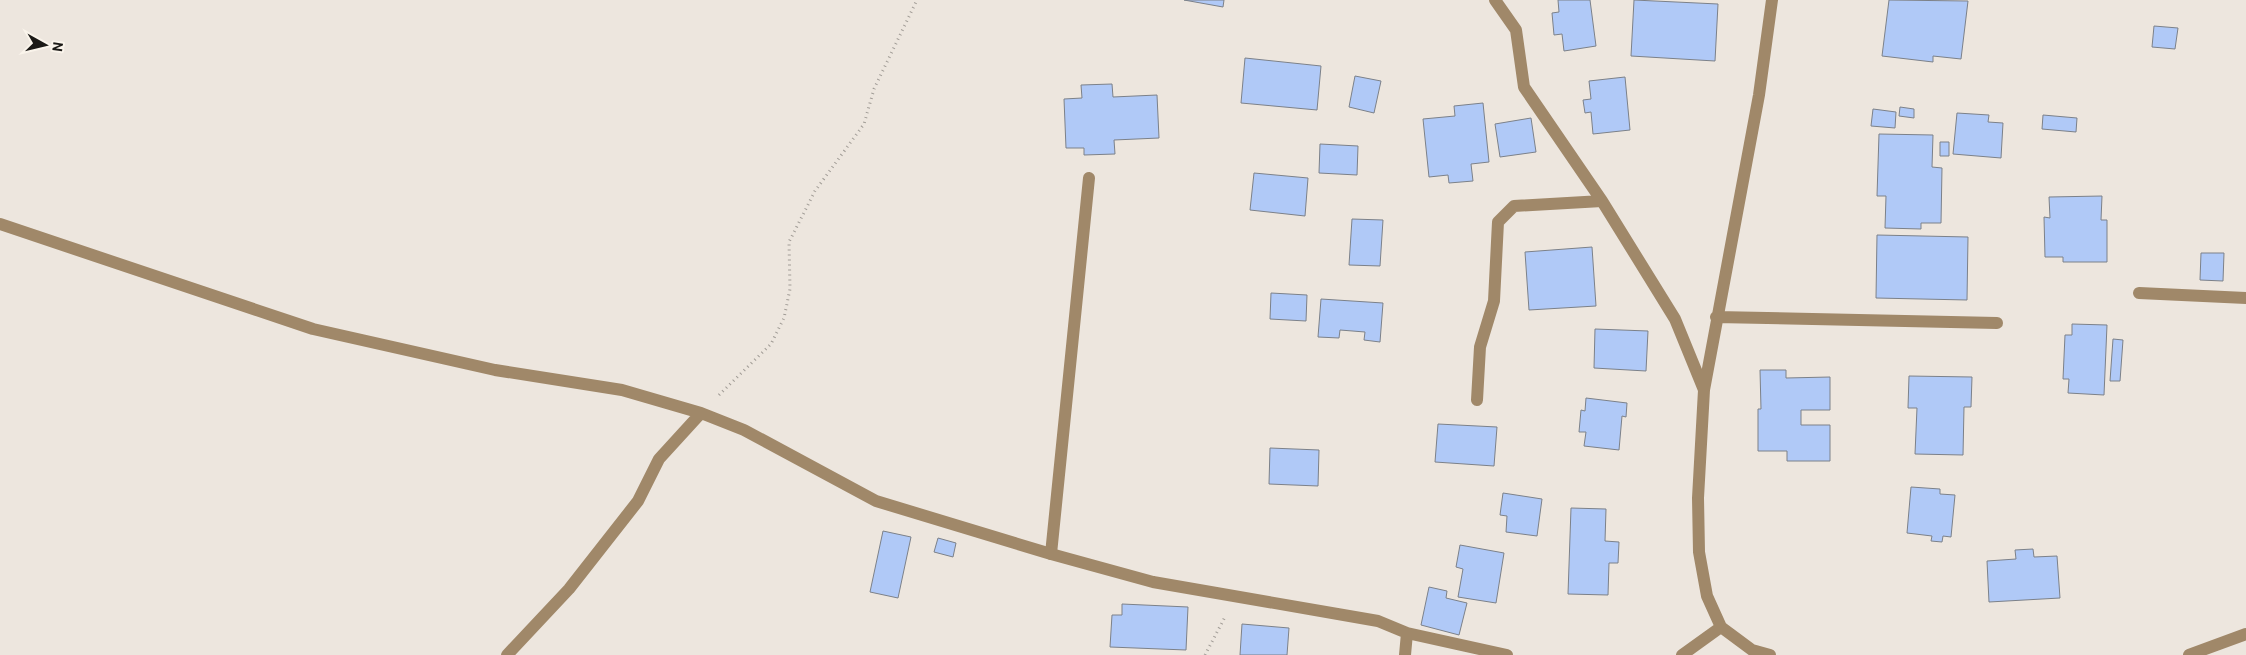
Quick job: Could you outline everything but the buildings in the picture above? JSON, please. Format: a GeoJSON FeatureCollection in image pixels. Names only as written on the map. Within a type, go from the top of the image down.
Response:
{"type":"FeatureCollection","features":[{"type":"Feature","properties":{"kind":"street"},"geometry":{"type":"LineString","coordinates":[[1495,0],[1516,30],[1524,87],[1602,201],[1675,318],[1704,390]]}},
{"type":"Feature","properties":{"kind":"street"},"geometry":{"type":"LineString","coordinates":[[1770,655],[1752,650],[1721,627],[1707,596],[1699,552],[1698,498],[1704,390],[1716,317],[1757,104],[1772,0]]}},
{"type":"Feature","properties":{"kind":"street"},"geometry":{"type":"LineString","coordinates":[[1051,554],[1089,178]]}},
{"type":"Feature","properties":{"kind":"street"},"geometry":{"type":"LineString","coordinates":[[1476,400],[1480,347],[1494,301],[1498,222],[1514,206],[1602,201]]}},
{"type":"Feature","properties":{"kind":"street"},"geometry":{"type":"LineString","coordinates":[[0,224],[313,329],[495,370],[622,390],[701,413],[744,430],[876,501],[1051,554],[1153,582],[1378,621],[1406,633],[1507,655]]}},
{"type":"Feature","properties":{"kind":"street"},"geometry":{"type":"LineString","coordinates":[[2139,293],[2246,298]]}},
{"type":"Feature","properties":{"kind":"street"},"geometry":{"type":"LineString","coordinates":[[1716,317],[1997,323]]}},
{"type":"Feature","properties":{"kind":"street"},"geometry":{"type":"LineString","coordinates":[[507,655],[569,589],[638,501],[659,458],[701,413]]}},
{"type":"Feature","properties":{"kind":"street"},"geometry":{"type":"LineString","coordinates":[[1682,655],[1721,627]]}},
{"type":"Feature","properties":{"kind":"street"},"geometry":{"type":"LineString","coordinates":[[1405,655],[1406,633]]}},
{"type":"Feature","properties":{"kind":"street"},"geometry":{"type":"LineString","coordinates":[[2189,655],[2246,634]]}},
{"type":"Feature","properties":{"kind":"path"},"geometry":{"type":"LineString","coordinates":[[701,413],[771,344],[784,318],[790,289],[790,242],[815,191],[864,124],[874,89],[917,0]]}},
{"type":"Feature","properties":{"kind":"path"},"geometry":{"type":"LineString","coordinates":[[1205,655],[1236,597]]}}]}
